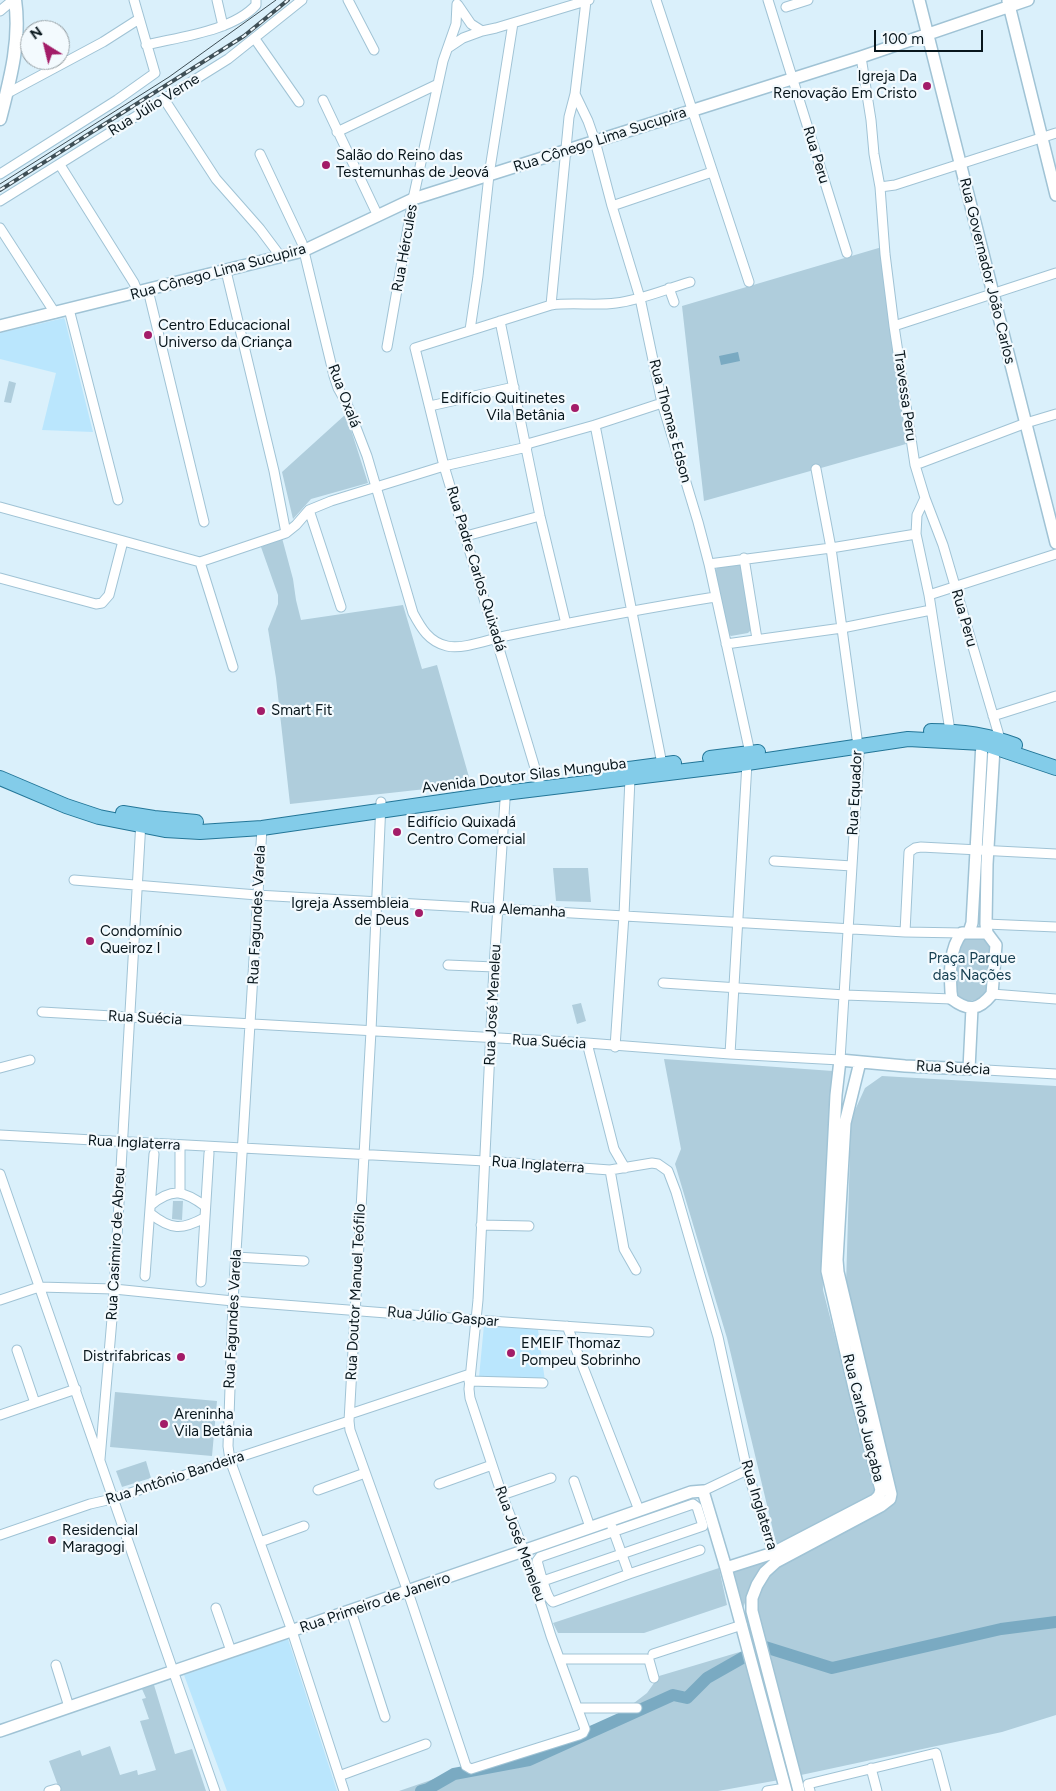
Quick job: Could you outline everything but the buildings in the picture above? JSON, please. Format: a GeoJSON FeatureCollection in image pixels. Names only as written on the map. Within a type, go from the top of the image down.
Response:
{"type":"FeatureCollection","features":[{"type":"Feature","properties":{"kind":"main road"},"geometry":{"type":"LineString","coordinates":[[0,119],[18,28],[14,0]]}},
{"type":"Feature","properties":{"kind":"main road","name":"Avenida Doutor Silas Munguba"},"geometry":{"type":"LineString","coordinates":[[858,742],[891,733],[950,731],[993,737],[992,743]]}},
{"type":"Feature","properties":{"kind":"main road","name":"Avenida Doutor Silas Munguba"},"geometry":{"type":"LineString","coordinates":[[540,784],[630,778],[858,742],[908,739],[992,743],[1056,759]]}},
{"type":"Feature","properties":{"kind":"main road","name":"Avenida Doutor Silas Munguba"},"geometry":{"type":"LineString","coordinates":[[992,743],[1056,768]]}},
{"type":"Feature","properties":{"kind":"main road","name":"Avenida Doutor Silas Munguba"},"geometry":{"type":"LineString","coordinates":[[0,769],[68,798],[165,830],[200,832],[262,828],[380,807],[662,764],[748,758]]}},
{"type":"Feature","properties":{"kind":"main road","name":"Avenida Doutor Silas Munguba"},"geometry":{"type":"LineString","coordinates":[[0,778],[66,806],[99,817],[141,821],[245,821],[380,807]]}},
{"type":"Feature","properties":{"kind":"street"},"geometry":{"type":"LineString","coordinates":[[0,11],[14,0]]}},
{"type":"Feature","properties":{"kind":"street"},"geometry":{"type":"LineString","coordinates":[[0,174],[118,100],[156,73],[134,0]]}},
{"type":"Feature","properties":{"kind":"street"},"geometry":{"type":"LineString","coordinates":[[216,0],[223,26]]}},
{"type":"Feature","properties":{"kind":"street"},"geometry":{"type":"LineString","coordinates":[[146,45],[223,26],[248,12],[256,5],[256,0]]}},
{"type":"Feature","properties":{"kind":"street","name":"Rua Júlio Verne"},"geometry":{"type":"LineString","coordinates":[[0,201],[228,59],[302,0]]}},
{"type":"Feature","properties":{"kind":"street"},"geometry":{"type":"LineString","coordinates":[[348,0],[374,50]]}},
{"type":"Feature","properties":{"kind":"street"},"geometry":{"type":"LineString","coordinates":[[448,48],[463,38],[482,31],[587,0],[575,94],[569,117],[551,305]]}},
{"type":"Feature","properties":{"kind":"street"},"geometry":{"type":"LineString","coordinates":[[656,0],[749,282]]}},
{"type":"Feature","properties":{"kind":"street","name":"Rua Peru"},"geometry":{"type":"LineString","coordinates":[[768,0],[847,253]]}},
{"type":"Feature","properties":{"kind":"street"},"geometry":{"type":"LineString","coordinates":[[786,7],[808,0]]}},
{"type":"Feature","properties":{"kind":"street","name":"Rua Governador João Carlos"},"geometry":{"type":"LineString","coordinates":[[918,0],[1056,543]]}},
{"type":"Feature","properties":{"kind":"street","name":"Rua Cônego Lima Sucupira"},"geometry":{"type":"LineString","coordinates":[[0,326],[303,251],[413,199],[861,57],[1008,3],[1028,0]]}},
{"type":"Feature","properties":{"kind":"street"},"geometry":{"type":"LineString","coordinates":[[457,2],[472,24],[482,31]]}},
{"type":"Feature","properties":{"kind":"street","name":"Rua Hércules"},"geometry":{"type":"LineString","coordinates":[[387,347],[413,199],[444,55],[448,48],[457,17],[457,2]]}},
{"type":"Feature","properties":{"kind":"street"},"geometry":{"type":"LineString","coordinates":[[1008,3],[1056,195]]}},
{"type":"Feature","properties":{"kind":"street"},"geometry":{"type":"LineString","coordinates":[[6,94],[103,42],[139,19]]}},
{"type":"Feature","properties":{"kind":"street"},"geometry":{"type":"LineString","coordinates":[[513,23],[489,175],[470,330],[551,305],[568,302],[614,304],[690,282]]}},
{"type":"Feature","properties":{"kind":"street"},"geometry":{"type":"LineString","coordinates":[[255,39],[299,102]]}},
{"type":"Feature","properties":{"kind":"street","name":"Travessa Peru"},"geometry":{"type":"LineString","coordinates":[[861,57],[880,187],[885,254],[894,326],[915,465],[925,498]]}},
{"type":"Feature","properties":{"kind":"street"},"geometry":{"type":"LineString","coordinates":[[337,132],[438,84]]}},
{"type":"Feature","properties":{"kind":"street","name":"Rua Thomas Edson"},"geometry":{"type":"LineString","coordinates":[[575,94],[595,141],[612,206],[640,298],[662,403],[709,564],[748,758],[730,1054]]}},
{"type":"Feature","properties":{"kind":"street"},"geometry":{"type":"LineString","coordinates":[[164,99],[216,179],[260,229],[281,257]]}},
{"type":"Feature","properties":{"kind":"street"},"geometry":{"type":"LineString","coordinates":[[323,100],[378,216]]}},
{"type":"Feature","properties":{"kind":"street"},"geometry":{"type":"LineString","coordinates":[[880,187],[895,185],[1056,132]]}},
{"type":"Feature","properties":{"kind":"street","name":"Rua Oxalá"},"geometry":{"type":"LineString","coordinates":[[260,154],[302,243],[334,376],[367,456],[413,613],[422,630],[434,642],[449,647],[465,645],[632,610],[715,598]]}},
{"type":"Feature","properties":{"kind":"street"},"geometry":{"type":"LineString","coordinates":[[60,165],[134,283],[143,292],[204,522]]}},
{"type":"Feature","properties":{"kind":"street"},"geometry":{"type":"LineString","coordinates":[[612,206],[712,172]]}},
{"type":"Feature","properties":{"kind":"street"},"geometry":{"type":"LineString","coordinates":[[0,228],[55,313]]}},
{"type":"Feature","properties":{"kind":"street"},"geometry":{"type":"LineString","coordinates":[[226,271],[274,470],[286,533]]}},
{"type":"Feature","properties":{"kind":"street"},"geometry":{"type":"LineString","coordinates":[[894,326],[1056,273]]}},
{"type":"Feature","properties":{"kind":"street"},"geometry":{"type":"LineString","coordinates":[[670,288],[674,302]]}},
{"type":"Feature","properties":{"kind":"street"},"geometry":{"type":"LineString","coordinates":[[69,309],[118,500]]}},
{"type":"Feature","properties":{"kind":"street"},"geometry":{"type":"LineString","coordinates":[[500,321],[527,445],[540,516],[566,624]]}},
{"type":"Feature","properties":{"kind":"street","name":"Rua Padre Carlos Quixadá"},"geometry":{"type":"LineString","coordinates":[[470,330],[415,348],[444,466],[540,784]]}},
{"type":"Feature","properties":{"kind":"street"},"geometry":{"type":"LineString","coordinates":[[430,406],[514,387]]}},
{"type":"Feature","properties":{"kind":"street"},"geometry":{"type":"LineString","coordinates":[[0,507],[200,562],[286,533],[309,510],[376,486],[527,445],[662,403]]}},
{"type":"Feature","properties":{"kind":"street"},"geometry":{"type":"LineString","coordinates":[[915,465],[1026,423],[1056,414]]}},
{"type":"Feature","properties":{"kind":"street"},"geometry":{"type":"LineString","coordinates":[[595,425],[662,764]]}},
{"type":"Feature","properties":{"kind":"street","name":"Rua Equador"},"geometry":{"type":"LineString","coordinates":[[816,469],[831,548],[859,753],[840,1060]]}},
{"type":"Feature","properties":{"kind":"street"},"geometry":{"type":"LineString","coordinates":[[925,498],[917,515],[916,534],[929,595],[950,731]]}},
{"type":"Feature","properties":{"kind":"street","name":"Rua Peru"},"geometry":{"type":"LineString","coordinates":[[925,498],[943,545],[993,716],[992,743],[986,778],[982,851],[972,923],[965,933],[958,938],[952,952],[950,987],[952,999]]}},
{"type":"Feature","properties":{"kind":"street"},"geometry":{"type":"LineString","coordinates":[[309,510],[341,607]]}},
{"type":"Feature","properties":{"kind":"street"},"geometry":{"type":"LineString","coordinates":[[466,536],[540,516]]}},
{"type":"Feature","properties":{"kind":"street"},"geometry":{"type":"LineString","coordinates":[[709,564],[831,548],[916,534]]}},
{"type":"Feature","properties":{"kind":"street"},"geometry":{"type":"LineString","coordinates":[[0,578],[96,604],[102,603],[108,594],[123,541]]}},
{"type":"Feature","properties":{"kind":"street"},"geometry":{"type":"LineString","coordinates":[[929,595],[1056,554]]}},
{"type":"Feature","properties":{"kind":"street"},"geometry":{"type":"LineString","coordinates":[[744,558],[756,639]]}},
{"type":"Feature","properties":{"kind":"street"},"geometry":{"type":"LineString","coordinates":[[200,562],[233,667]]}},
{"type":"Feature","properties":{"kind":"street"},"geometry":{"type":"LineString","coordinates":[[726,644],[842,628],[931,610]]}},
{"type":"Feature","properties":{"kind":"street"},"geometry":{"type":"LineString","coordinates":[[993,716],[1056,696]]}},
{"type":"Feature","properties":{"kind":"street"},"geometry":{"type":"LineString","coordinates":[[616,1047],[630,778]]}},
{"type":"Feature","properties":{"kind":"street","name":"Rua José Meneleu"},"geometry":{"type":"LineString","coordinates":[[464,1762],[468,1768],[471,1768],[583,1733],[585,1729],[524,1551],[502,1495],[470,1398],[469,1378],[476,1320],[494,966],[506,789]]}},
{"type":"Feature","properties":{"kind":"street","name":"Rua Doutor Manuel Teófilo"},"geometry":{"type":"LineString","coordinates":[[380,807],[371,1031],[350,1430],[408,1592],[464,1762]]}},
{"type":"Feature","properties":{"kind":"street","name":"Rua Casimiro de Abreu"},"geometry":{"type":"LineString","coordinates":[[97,1441],[114,1289],[128,1018],[132,987],[141,821]]}},
{"type":"Feature","properties":{"kind":"street","name":"Rua Fagundes Varela"},"geometry":{"type":"LineString","coordinates":[[262,828],[233,1301],[228,1446],[230,1460],[292,1631],[344,1791]]}},
{"type":"Feature","properties":{"kind":"street"},"geometry":{"type":"LineString","coordinates":[[904,932],[908,859],[909,852],[915,848],[1056,854]]}},
{"type":"Feature","properties":{"kind":"street","name":"Rua Peru"},"geometry":{"type":"LineString","coordinates":[[982,851],[987,929],[996,945],[992,994]]}},
{"type":"Feature","properties":{"kind":"street"},"geometry":{"type":"LineString","coordinates":[[774,861],[852,866]]}},
{"type":"Feature","properties":{"kind":"street","name":"Rua Alemanha"},"geometry":{"type":"LineString","coordinates":[[74,880],[257,895],[498,910],[624,915],[904,932],[965,933]]}},
{"type":"Feature","properties":{"kind":"street"},"geometry":{"type":"LineString","coordinates":[[965,933],[987,929],[1056,927]]}},
{"type":"Feature","properties":{"kind":"street"},"geometry":{"type":"LineString","coordinates":[[448,964],[494,966]]}},
{"type":"Feature","properties":{"kind":"street"},"geometry":{"type":"LineString","coordinates":[[663,983],[845,995],[952,999],[972,1008],[984,1003],[992,994],[1056,999]]}},
{"type":"Feature","properties":{"kind":"street"},"geometry":{"type":"LineString","coordinates":[[969,1069],[972,1008]]}},
{"type":"Feature","properties":{"kind":"street","name":"Rua Suécia"},"geometry":{"type":"LineString","coordinates":[[42,1012],[1056,1074]]}},
{"type":"Feature","properties":{"kind":"street"},"geometry":{"type":"LineString","coordinates":[[587,1044],[614,1149],[625,1168]]}},
{"type":"Feature","properties":{"kind":"street"},"geometry":{"type":"LineString","coordinates":[[0,1068],[30,1060]]}},
{"type":"Feature","properties":{"kind":"street","name":"Rua Carlos Juaçaba"},"geometry":{"type":"LineString","coordinates":[[840,1060],[827,1271],[860,1390]]}},
{"type":"Feature","properties":{"kind":"street","name":"Rua Carlos Juaçaba"},"geometry":{"type":"LineString","coordinates":[[726,1568],[775,1557],[875,1500],[881,1490],[840,1286],[837,1260],[845,1123],[860,1062]]}},
{"type":"Feature","properties":{"kind":"street"},"geometry":{"type":"LineString","coordinates":[[837,1086],[841,1079],[846,1077],[851,1079],[853,1087]]}},
{"type":"Feature","properties":{"kind":"street","name":"Rua Inglaterra"},"geometry":{"type":"LineString","coordinates":[[0,1135],[364,1154],[610,1170],[658,1164],[668,1171],[670,1176],[714,1322],[747,1470],[775,1557]]}},
{"type":"Feature","properties":{"kind":"street"},"geometry":{"type":"LineString","coordinates":[[180,1145],[180,1193]]}},
{"type":"Feature","properties":{"kind":"street"},"geometry":{"type":"LineString","coordinates":[[200,1282],[208,1153]]}},
{"type":"Feature","properties":{"kind":"street"},"geometry":{"type":"LineString","coordinates":[[145,1276],[154,1154]]}},
{"type":"Feature","properties":{"kind":"street"},"geometry":{"type":"LineString","coordinates":[[610,1170],[624,1249],[636,1270]]}},
{"type":"Feature","properties":{"kind":"street"},"geometry":{"type":"LineString","coordinates":[[0,1174],[2,1188],[97,1441],[100,1462],[112,1499],[175,1672],[215,1791]]}},
{"type":"Feature","properties":{"kind":"street"},"geometry":{"type":"LineString","coordinates":[[151,1205],[171,1193],[180,1193],[192,1197],[205,1206]]}},
{"type":"Feature","properties":{"kind":"street"},"geometry":{"type":"LineString","coordinates":[[151,1214],[159,1221],[178,1228],[185,1227],[204,1218]]}},
{"type":"Feature","properties":{"kind":"street"},"geometry":{"type":"LineString","coordinates":[[481,1225],[529,1226]]}},
{"type":"Feature","properties":{"kind":"street"},"geometry":{"type":"LineString","coordinates":[[236,1257],[304,1261]]}},
{"type":"Feature","properties":{"kind":"street","name":"Rua Júlio Gaspar"},"geometry":{"type":"LineString","coordinates":[[0,1300],[39,1287],[114,1289],[233,1301],[649,1332]]}},
{"type":"Feature","properties":{"kind":"street"},"geometry":{"type":"LineString","coordinates":[[567,1326],[638,1510]]}},
{"type":"Feature","properties":{"kind":"street"},"geometry":{"type":"LineString","coordinates":[[17,1350],[35,1403]]}},
{"type":"Feature","properties":{"kind":"street","name":"Rua Antônio Bandeira"},"geometry":{"type":"LineString","coordinates":[[0,1535],[90,1504],[112,1499],[230,1460],[350,1417],[469,1378],[543,1383]]}},
{"type":"Feature","properties":{"kind":"street"},"geometry":{"type":"LineString","coordinates":[[0,1415],[76,1389]]}},
{"type":"Feature","properties":{"kind":"street"},"geometry":{"type":"LineString","coordinates":[[439,1484],[492,1466]]}},
{"type":"Feature","properties":{"kind":"street","name":"Rua Primeiro de Janeiro"},"geometry":{"type":"LineString","coordinates":[[0,1731],[175,1672],[326,1618],[408,1592],[638,1510],[691,1492],[702,1491],[747,1470]]}},
{"type":"Feature","properties":{"kind":"street"},"geometry":{"type":"LineString","coordinates":[[318,1490],[365,1473]]}},
{"type":"Feature","properties":{"kind":"street"},"geometry":{"type":"LineString","coordinates":[[502,1495],[551,1478]]}},
{"type":"Feature","properties":{"kind":"street"},"geometry":{"type":"LineString","coordinates":[[574,1481],[590,1527]]}},
{"type":"Feature","properties":{"kind":"street"},"geometry":{"type":"LineString","coordinates":[[702,1491],[726,1568],[786,1790],[767,1791]]}},
{"type":"Feature","properties":{"kind":"street"},"geometry":{"type":"LineString","coordinates":[[543,1581],[703,1526],[697,1507],[693,1504],[538,1558],[536,1561],[549,1600],[553,1602],[700,1550]]}},
{"type":"Feature","properties":{"kind":"street"},"geometry":{"type":"LineString","coordinates":[[610,1520],[629,1574]]}},
{"type":"Feature","properties":{"kind":"street"},"geometry":{"type":"LineString","coordinates":[[260,1542],[304,1526]]}},
{"type":"Feature","properties":{"kind":"street","name":"Rua Carlos Juaçaba"},"geometry":{"type":"LineString","coordinates":[[775,1557],[752,1598],[752,1611],[803,1788]]}},
{"type":"Feature","properties":{"kind":"street"},"geometry":{"type":"LineString","coordinates":[[216,1608],[231,1652]]}},
{"type":"Feature","properties":{"kind":"street"},"geometry":{"type":"LineString","coordinates":[[351,1610],[385,1717]]}},
{"type":"Feature","properties":{"kind":"street"},"geometry":{"type":"LineString","coordinates":[[653,1654],[742,1625]]}},
{"type":"Feature","properties":{"kind":"street"},"geometry":{"type":"LineString","coordinates":[[560,1658],[647,1659],[649,1660],[654,1678]]}},
{"type":"Feature","properties":{"kind":"street"},"geometry":{"type":"LineString","coordinates":[[56,1665],[69,1707]]}},
{"type":"Feature","properties":{"kind":"street"},"geometry":{"type":"LineString","coordinates":[[578,1708],[637,1708]]}},
{"type":"Feature","properties":{"kind":"street"},"geometry":{"type":"LineString","coordinates":[[339,1776],[426,1744]]}},
{"type":"Feature","properties":{"kind":"street"},"geometry":{"type":"LineString","coordinates":[[803,1788],[871,1768],[936,1753],[946,1791]]}},
{"type":"Feature","properties":{"kind":"street"},"geometry":{"type":"LineString","coordinates":[[871,1768],[877,1791]]}},
{"type":"Feature","properties":{"kind":"shaded area"},"geometry":{"type":"Polygon","coordinates":[[[64,318],[93,432],[42,430],[56,373],[0,359],[0,333],[64,318]]]}},
{"type":"Feature","properties":{"kind":"shaded area"},"geometry":{"type":"Polygon","coordinates":[[[738,352],[740,361],[721,365],[719,356],[738,352]]]}},
{"type":"Feature","properties":{"kind":"shaded area","name":"EMEIF Thomaz Pompeu Sobrinho"},"geometry":{"type":"Polygon","coordinates":[[[484,1325],[538,1330],[545,1381],[479,1377],[484,1325]]]}},
{"type":"Feature","properties":{"kind":"shaded area"},"geometry":{"type":"Polygon","coordinates":[[[288,1639],[337,1791],[227,1791],[184,1675],[288,1639]]]}},
{"type":"Feature","properties":{"kind":"green space"},"geometry":{"type":"Polygon","coordinates":[[[882,247],[906,444],[704,501],[682,306],[882,247]]]}},
{"type":"Feature","properties":{"kind":"green space"},"geometry":{"type":"Polygon","coordinates":[[[9,381],[16,383],[11,403],[4,402],[9,381]]]}},
{"type":"Feature","properties":{"kind":"green space"},"geometry":{"type":"Polygon","coordinates":[[[346,414],[368,483],[311,499],[293,519],[282,472],[346,414]]]}},
{"type":"Feature","properties":{"kind":"green space"},"geometry":{"type":"Polygon","coordinates":[[[282,538],[301,620],[403,605],[422,669],[437,665],[471,784],[290,804],[276,678],[268,629],[278,604],[278,595],[261,547],[282,538]]]}},
{"type":"Feature","properties":{"kind":"green space"},"geometry":{"type":"Polygon","coordinates":[[[739,563],[743,567],[752,629],[748,633],[731,636],[727,633],[714,572],[717,568],[739,563]]]}},
{"type":"Feature","properties":{"kind":"green space"},"geometry":{"type":"Polygon","coordinates":[[[553,868],[588,868],[591,902],[556,901],[553,868]]]}},
{"type":"Feature","properties":{"kind":"green space","name":"Praça Parque das Nações"},"geometry":{"type":"Polygon","coordinates":[[[967,936],[980,937],[986,941],[992,961],[988,990],[978,999],[970,1001],[965,1001],[954,990],[958,944],[967,936]]]}},
{"type":"Feature","properties":{"kind":"green space"},"geometry":{"type":"Polygon","coordinates":[[[581,1003],[586,1021],[577,1024],[572,1005],[581,1003]]]}},
{"type":"Feature","properties":{"kind":"green space"},"geometry":{"type":"Polygon","coordinates":[[[664,1059],[833,1071],[822,1245],[823,1290],[876,1495],[777,1547],[727,1338],[675,1164],[681,1149],[664,1059]]]}},
{"type":"Feature","properties":{"kind":"green space"},"geometry":{"type":"Polygon","coordinates":[[[882,1076],[1056,1086],[1056,1715],[1002,1732],[801,1775],[756,1608],[764,1585],[779,1567],[891,1505],[896,1499],[897,1491],[846,1284],[851,1119],[865,1088],[882,1076]]]}},
{"type":"Feature","properties":{"kind":"green space"},"geometry":{"type":"Polygon","coordinates":[[[173,1201],[183,1201],[182,1220],[172,1219],[173,1201]]]}},
{"type":"Feature","properties":{"kind":"green space","name":"Areninha Vila Betânia"},"geometry":{"type":"Polygon","coordinates":[[[115,1392],[217,1401],[212,1456],[110,1447],[115,1392]]]}},
{"type":"Feature","properties":{"kind":"green space"},"geometry":{"type":"Polygon","coordinates":[[[146,1461],[151,1478],[122,1487],[116,1471],[146,1461]]]}},
{"type":"Feature","properties":{"kind":"green space"},"geometry":{"type":"Polygon","coordinates":[[[770,1558],[765,1561],[771,1559],[752,1584],[743,1608],[733,1572],[770,1558]]]}},
{"type":"Feature","properties":{"kind":"green space"},"geometry":{"type":"Polygon","coordinates":[[[719,1568],[727,1605],[644,1633],[558,1633],[553,1623],[719,1568]]]}},
{"type":"Feature","properties":{"kind":"green space"},"geometry":{"type":"Polygon","coordinates":[[[743,1651],[779,1780],[718,1791],[399,1791],[545,1743],[617,1716],[647,1693],[659,1676],[743,1651]]]}},
{"type":"Feature","properties":{"kind":"green space"},"geometry":{"type":"Polygon","coordinates":[[[154,1685],[175,1754],[192,1749],[206,1791],[60,1791],[49,1761],[80,1750],[82,1756],[110,1746],[120,1775],[137,1770],[138,1775],[156,1770],[140,1721],[149,1719],[142,1699],[146,1698],[142,1689],[154,1685]]]}},
{"type":"Feature","properties":{"kind":"waterway"},"geometry":{"type":"LineString","coordinates":[[765,1647],[832,1668],[1001,1629],[1056,1622]]}},
{"type":"Feature","properties":{"kind":"waterway"},"geometry":{"type":"LineString","coordinates":[[421,1791],[454,1774],[529,1760],[673,1695],[687,1698],[707,1678],[744,1657]]}},
{"type":"Feature","properties":{"kind":"tram line"},"geometry":{"type":"LineString","coordinates":[[0,184],[169,77],[276,0]]}},
{"type":"Feature","properties":{"kind":"railway"},"geometry":{"type":"LineString","coordinates":[[0,190],[244,36],[288,0]]}},
{"type":"Feature","properties":{"kind":"place","name":"Igreja Da Renovação Em Cristo"},"geometry":{"type":"Point","coordinates":[927,86]}},
{"type":"Feature","properties":{"kind":"place","name":"Salão do Reino das Testemunhas de Jeová"},"geometry":{"type":"Point","coordinates":[326,165]}},
{"type":"Feature","properties":{"kind":"place","name":"Centro Educacional Universo da Criança"},"geometry":{"type":"Point","coordinates":[148,335]}},
{"type":"Feature","properties":{"kind":"place","name":"Edifício Quitinetes Vila Betânia"},"geometry":{"type":"Point","coordinates":[575,408]}},
{"type":"Feature","properties":{"kind":"place","name":"Smart Fit"},"geometry":{"type":"Point","coordinates":[261,711]}},
{"type":"Feature","properties":{"kind":"place","name":"Edifício Quixadá Centro Comercial"},"geometry":{"type":"Point","coordinates":[397,832]}},
{"type":"Feature","properties":{"kind":"place","name":"Igreja Assembleia de Deus"},"geometry":{"type":"Point","coordinates":[419,913]}},
{"type":"Feature","properties":{"kind":"place","name":"Condomínio Queiroz I"},"geometry":{"type":"Point","coordinates":[90,941]}},
{"type":"Feature","properties":{"kind":"place","name":"EMEIF Thomaz Pompeu Sobrinho"},"geometry":{"type":"Point","coordinates":[511,1353]}},
{"type":"Feature","properties":{"kind":"place","name":"Distrifabricas"},"geometry":{"type":"Point","coordinates":[181,1357]}},
{"type":"Feature","properties":{"kind":"place","name":"Areninha Vila Betânia"},"geometry":{"type":"Point","coordinates":[164,1424]}},
{"type":"Feature","properties":{"kind":"place","name":"Residencial Maragogi"},"geometry":{"type":"Point","coordinates":[52,1540]}}]}
